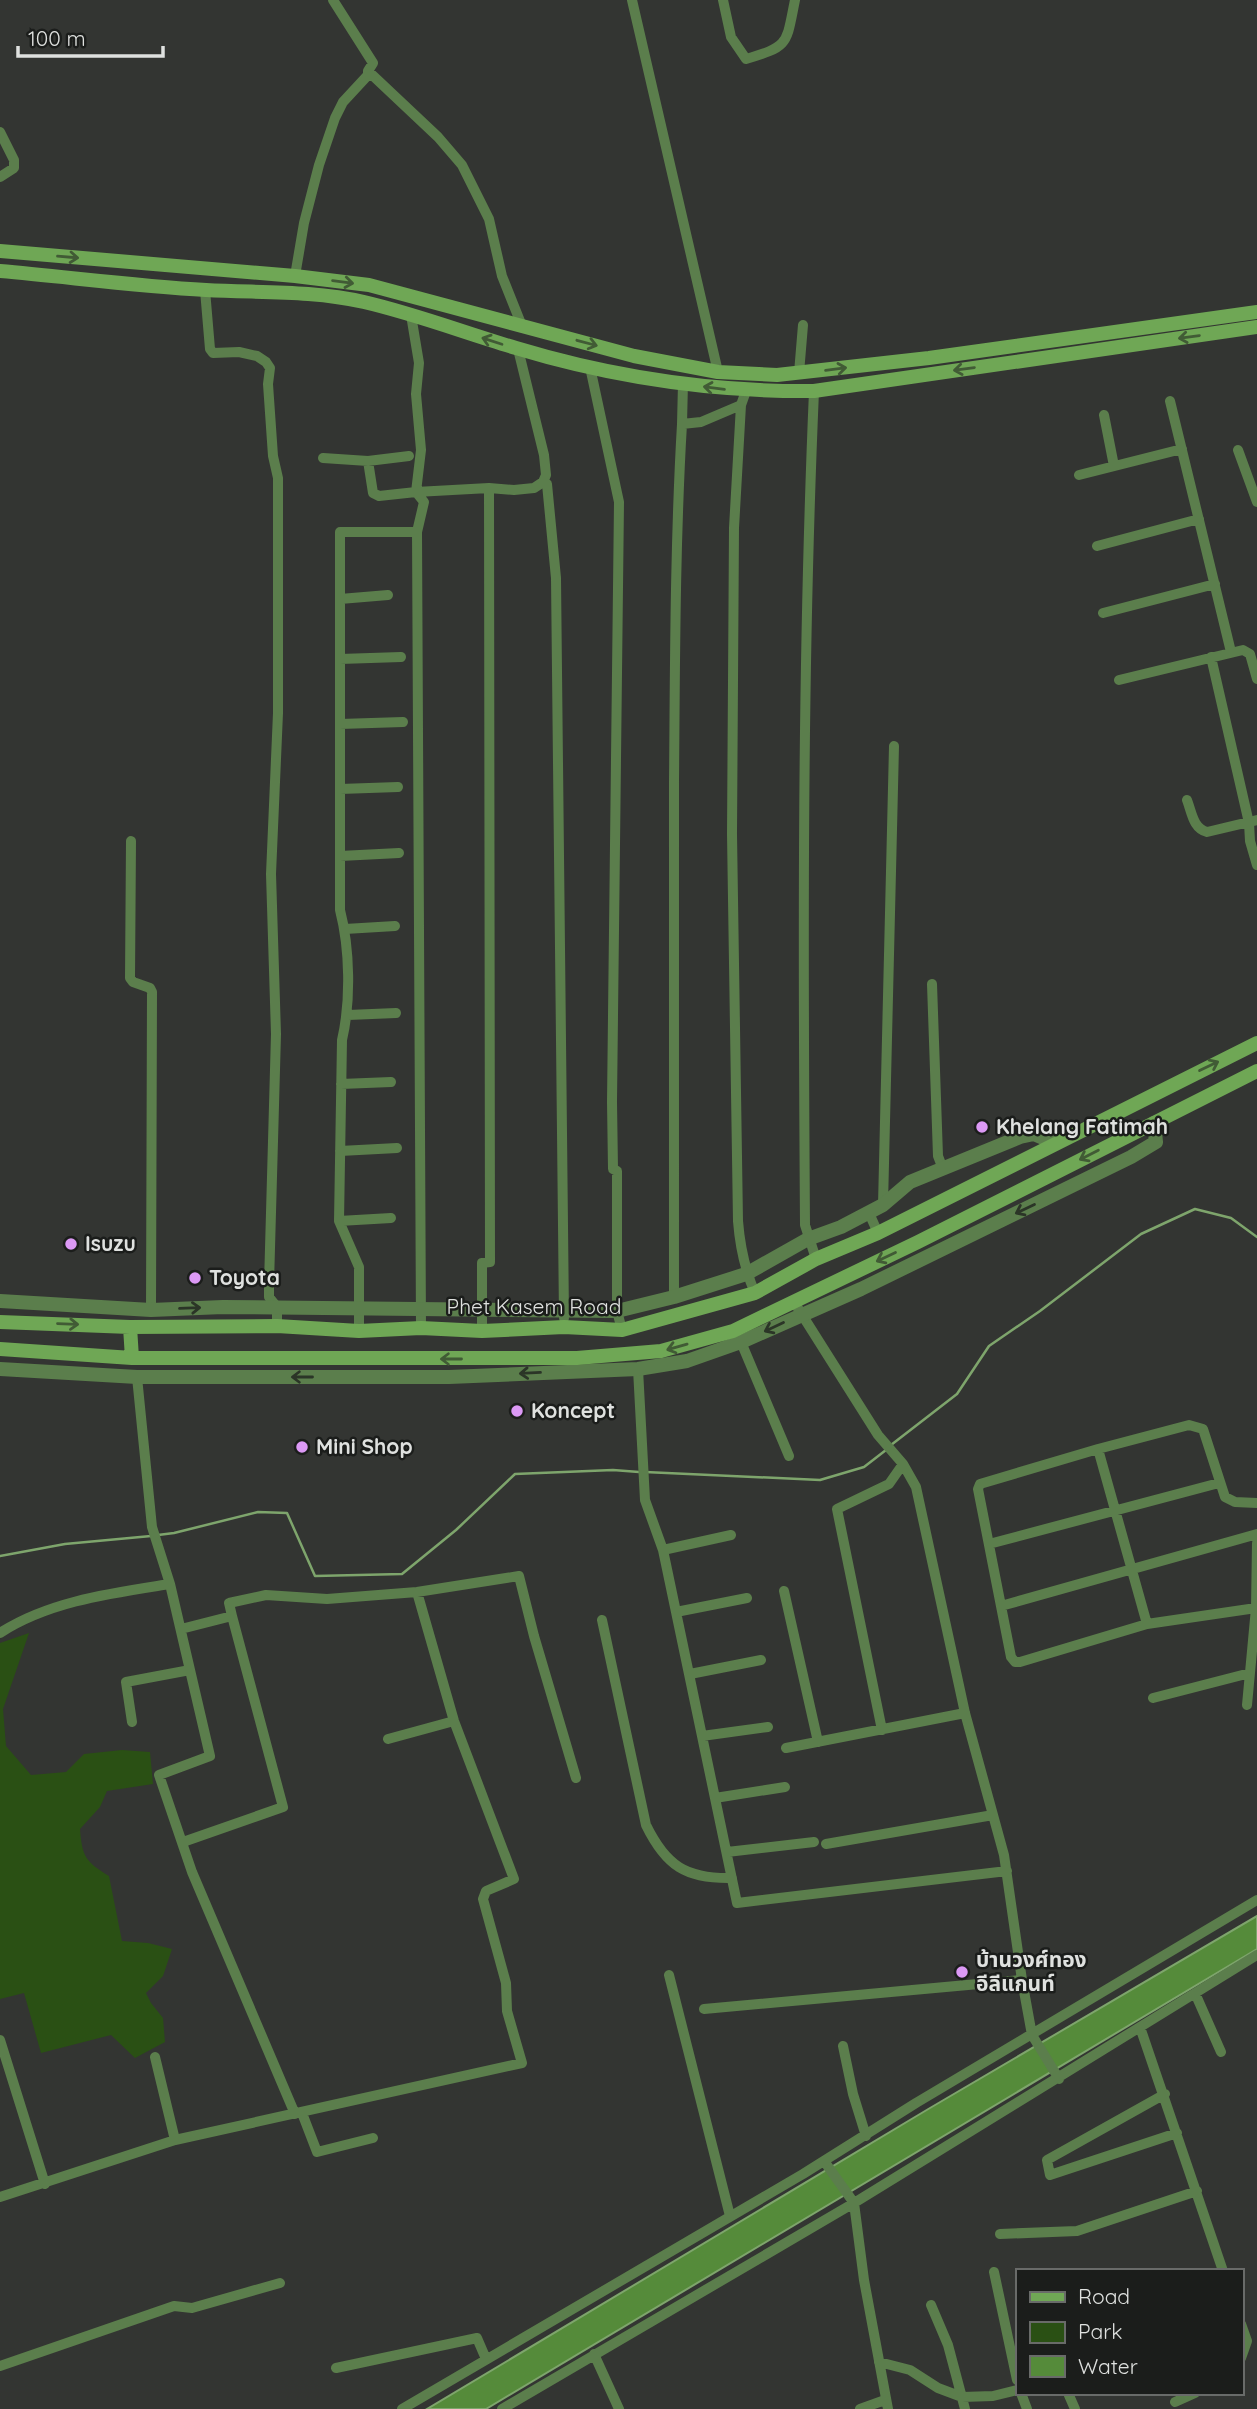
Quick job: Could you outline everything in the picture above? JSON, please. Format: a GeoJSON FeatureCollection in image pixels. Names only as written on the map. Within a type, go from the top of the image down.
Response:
{"type":"FeatureCollection","features":[{"type":"Feature","properties":{"kind":"main road"},"geometry":{"type":"LineString","coordinates":[[0,251],[295,276],[369,285],[634,356],[719,372],[777,375],[929,358],[1257,312]]}},
{"type":"Feature","properties":{"kind":"main road"},"geometry":{"type":"LineString","coordinates":[[0,271],[361,301],[517,349],[590,367],[683,383],[744,398],[814,391],[1257,327]]}},
{"type":"Feature","properties":{"kind":"main road","name":"Phet Kasem Road"},"geometry":{"type":"LineString","coordinates":[[0,1322],[130,1327],[277,1326],[359,1331],[421,1328],[482,1331],[565,1327],[622,1330],[755,1293],[816,1259],[878,1233],[1257,1043]]}},
{"type":"Feature","properties":{"kind":"main road"},"geometry":{"type":"LineString","coordinates":[[0,1349],[132,1358],[578,1365],[661,1351],[733,1331],[798,1308],[1257,1071]]}},
{"type":"Feature","properties":{"kind":"main road"},"geometry":{"type":"LineString","coordinates":[[1137,1102],[1154,1123]]}},
{"type":"Feature","properties":{"kind":"main road"},"geometry":{"type":"LineString","coordinates":[[130,1327],[132,1358]]}},
{"type":"Feature","properties":{"kind":"street"},"geometry":{"type":"LineString","coordinates":[[295,276],[304,223],[335,118],[342,102],[369,75],[368,71],[373,63],[333,0]]}},
{"type":"Feature","properties":{"kind":"street"},"geometry":{"type":"LineString","coordinates":[[632,0],[719,372]]}},
{"type":"Feature","properties":{"kind":"street"},"geometry":{"type":"LineString","coordinates":[[723,0],[731,37],[746,59],[775,51],[780,47],[788,33],[794,0]]}},
{"type":"Feature","properties":{"kind":"street"},"geometry":{"type":"LineString","coordinates":[[368,71],[438,137],[462,165],[489,219],[502,276],[522,326]]}},
{"type":"Feature","properties":{"kind":"street"},"geometry":{"type":"LineString","coordinates":[[0,132],[14,160],[14,168],[0,177]]}},
{"type":"Feature","properties":{"kind":"street"},"geometry":{"type":"LineString","coordinates":[[205,290],[210,349],[213,353],[239,352],[257,356],[270,368],[268,384],[273,456],[278,478],[278,713],[271,873],[276,1034],[269,1284],[269,1297],[277,1307],[277,1326]]}},
{"type":"Feature","properties":{"kind":"street"},"geometry":{"type":"LineString","coordinates":[[411,315],[419,363],[416,394],[421,450],[416,492],[424,502],[417,532],[421,1328]]}},
{"type":"Feature","properties":{"kind":"street"},"geometry":{"type":"LineString","coordinates":[[799,373],[803,326]]}},
{"type":"Feature","properties":{"kind":"street"},"geometry":{"type":"LineString","coordinates":[[368,461],[373,493],[379,496],[489,488],[514,490],[534,488],[543,482],[546,475],[544,455],[517,349]]}},
{"type":"Feature","properties":{"kind":"street"},"geometry":{"type":"LineString","coordinates":[[590,367],[619,502],[612,1102],[613,1169],[617,1171],[617,1311],[622,1330]]}},
{"type":"Feature","properties":{"kind":"street"},"geometry":{"type":"LineString","coordinates":[[674,1297],[674,775],[677,498],[683,383]]}},
{"type":"Feature","properties":{"kind":"street"},"geometry":{"type":"LineString","coordinates":[[814,391],[808,536],[803,899],[805,1225],[816,1259]]}},
{"type":"Feature","properties":{"kind":"street"},"geometry":{"type":"LineString","coordinates":[[682,424],[701,422],[744,398]]}},
{"type":"Feature","properties":{"kind":"street"},"geometry":{"type":"LineString","coordinates":[[744,398],[734,528],[732,931],[738,1221],[746,1274],[755,1293]]}},
{"type":"Feature","properties":{"kind":"street"},"geometry":{"type":"LineString","coordinates":[[1170,401],[1231,652]]}},
{"type":"Feature","properties":{"kind":"street"},"geometry":{"type":"LineString","coordinates":[[1104,415],[1114,466]]}},
{"type":"Feature","properties":{"kind":"street"},"geometry":{"type":"LineString","coordinates":[[1079,475],[1181,449]]}},
{"type":"Feature","properties":{"kind":"street"},"geometry":{"type":"LineString","coordinates":[[1238,450],[1257,502]]}},
{"type":"Feature","properties":{"kind":"street"},"geometry":{"type":"LineString","coordinates":[[323,458],[368,461],[409,456]]}},
{"type":"Feature","properties":{"kind":"street"},"geometry":{"type":"LineString","coordinates":[[543,482],[547,484],[556,578],[565,1327]]}},
{"type":"Feature","properties":{"kind":"street"},"geometry":{"type":"LineString","coordinates":[[482,1331],[482,1263],[490,1262],[489,488]]}},
{"type":"Feature","properties":{"kind":"street"},"geometry":{"type":"LineString","coordinates":[[1097,546],[1199,519]]}},
{"type":"Feature","properties":{"kind":"street"},"geometry":{"type":"LineString","coordinates":[[359,1331],[359,1267],[338,1221],[342,1040],[348,1015],[340,856],[340,532],[417,532]]}},
{"type":"Feature","properties":{"kind":"street"},"geometry":{"type":"LineString","coordinates":[[1103,613],[1215,584]]}},
{"type":"Feature","properties":{"kind":"street"},"geometry":{"type":"LineString","coordinates":[[340,598],[388,595]]}},
{"type":"Feature","properties":{"kind":"street"},"geometry":{"type":"LineString","coordinates":[[1119,680],[1243,650],[1254,653],[1257,679]]}},
{"type":"Feature","properties":{"kind":"street"},"geometry":{"type":"LineString","coordinates":[[340,659],[401,657]]}},
{"type":"Feature","properties":{"kind":"street"},"geometry":{"type":"LineString","coordinates":[[1211,657],[1253,821],[1250,841],[1257,865]]}},
{"type":"Feature","properties":{"kind":"street"},"geometry":{"type":"LineString","coordinates":[[340,724],[403,722]]}},
{"type":"Feature","properties":{"kind":"street"},"geometry":{"type":"LineString","coordinates":[[883,1205],[894,746]]}},
{"type":"Feature","properties":{"kind":"street"},"geometry":{"type":"LineString","coordinates":[[340,789],[398,787]]}},
{"type":"Feature","properties":{"kind":"street"},"geometry":{"type":"LineString","coordinates":[[1188,800],[1199,830],[1207,832],[1253,821]]}},
{"type":"Feature","properties":{"kind":"street"},"geometry":{"type":"LineString","coordinates":[[131,841],[130,978],[133,982],[150,988],[152,992],[151,1310]]}},
{"type":"Feature","properties":{"kind":"street"},"geometry":{"type":"LineString","coordinates":[[340,856],[400,853]]}},
{"type":"Feature","properties":{"kind":"street"},"geometry":{"type":"LineString","coordinates":[[345,929],[396,926]]}},
{"type":"Feature","properties":{"kind":"street"},"geometry":{"type":"LineString","coordinates":[[932,984],[938,1156],[943,1169]]}},
{"type":"Feature","properties":{"kind":"street"},"geometry":{"type":"LineString","coordinates":[[348,1015],[396,1013]]}},
{"type":"Feature","properties":{"kind":"street"},"geometry":{"type":"LineString","coordinates":[[341,1084],[391,1082]]}},
{"type":"Feature","properties":{"kind":"street"},"geometry":{"type":"LineString","coordinates":[[0,1369],[137,1377],[449,1377],[578,1365],[638,1369],[687,1361],[741,1342],[798,1308],[861,1289],[1131,1157],[1156,1142],[1154,1123]]}},
{"type":"Feature","properties":{"kind":"street"},"geometry":{"type":"LineString","coordinates":[[0,1301],[151,1310],[277,1307],[617,1311],[674,1297],[746,1274],[808,1238],[841,1227],[869,1213],[910,1182],[1020,1137],[1034,1134],[1055,1143]]}},
{"type":"Feature","properties":{"kind":"street"},"geometry":{"type":"LineString","coordinates":[[340,1151],[397,1148]]}},
{"type":"Feature","properties":{"kind":"street"},"geometry":{"type":"LineString","coordinates":[[869,1213],[878,1233]]}},
{"type":"Feature","properties":{"kind":"street"},"geometry":{"type":"LineString","coordinates":[[338,1221],[391,1217]]}},
{"type":"Feature","properties":{"kind":"street"},"geometry":{"type":"LineString","coordinates":[[798,1308],[878,1434],[903,1464],[916,1487],[965,1713],[1007,1871],[1032,2035],[1059,2079]]}},
{"type":"Feature","properties":{"kind":"street"},"geometry":{"type":"LineString","coordinates":[[741,1342],[789,1456]]}},
{"type":"Feature","properties":{"kind":"street"},"geometry":{"type":"LineString","coordinates":[[638,1369],[645,1500],[663,1550],[737,1903],[1007,1871]]}},
{"type":"Feature","properties":{"kind":"street"},"geometry":{"type":"LineString","coordinates":[[137,1377],[152,1527],[170,1584],[211,1756],[159,1775],[191,1872],[317,2152],[373,2138]]}},
{"type":"Feature","properties":{"kind":"street"},"geometry":{"type":"LineString","coordinates":[[1256,1608],[1147,1624],[1015,1662],[1011,1657],[978,1489],[980,1484],[1189,1425],[1203,1429],[1225,1497],[1235,1502],[1257,1503]]}},
{"type":"Feature","properties":{"kind":"street"},"geometry":{"type":"LineString","coordinates":[[1098,1449],[1147,1624]]}},
{"type":"Feature","properties":{"kind":"street"},"geometry":{"type":"LineString","coordinates":[[882,1730],[837,1509],[889,1484],[903,1464]]}},
{"type":"Feature","properties":{"kind":"street"},"geometry":{"type":"LineString","coordinates":[[989,1544],[1219,1483]]}},
{"type":"Feature","properties":{"kind":"street"},"geometry":{"type":"LineString","coordinates":[[1001,1606],[1257,1534]]}},
{"type":"Feature","properties":{"kind":"street"},"geometry":{"type":"LineString","coordinates":[[663,1550],[731,1535]]}},
{"type":"Feature","properties":{"kind":"street"},"geometry":{"type":"LineString","coordinates":[[1247,1705],[1256,1608],[1257,1543]]}},
{"type":"Feature","properties":{"kind":"street"},"geometry":{"type":"LineString","coordinates":[[183,1842],[283,1807],[229,1603],[266,1595],[313,1599],[417,1592],[519,1576],[576,1778]]}},
{"type":"Feature","properties":{"kind":"street"},"geometry":{"type":"LineString","coordinates":[[0,1633],[18,1621],[75,1601],[170,1584]]}},
{"type":"Feature","properties":{"kind":"street"},"geometry":{"type":"LineString","coordinates":[[784,1591],[818,1742]]}},
{"type":"Feature","properties":{"kind":"street"},"geometry":{"type":"LineString","coordinates":[[0,2197],[175,2140],[522,2063],[507,2011],[506,1983],[483,1899],[486,1891],[514,1879],[454,1721],[417,1592]]}},
{"type":"Feature","properties":{"kind":"street"},"geometry":{"type":"LineString","coordinates":[[676,1612],[747,1598]]}},
{"type":"Feature","properties":{"kind":"street"},"geometry":{"type":"LineString","coordinates":[[181,1629],[232,1616]]}},
{"type":"Feature","properties":{"kind":"street"},"geometry":{"type":"LineString","coordinates":[[602,1620],[646,1825],[657,1845],[679,1868],[699,1877],[732,1878]]}},
{"type":"Feature","properties":{"kind":"street"},"geometry":{"type":"LineString","coordinates":[[690,1674],[761,1660]]}},
{"type":"Feature","properties":{"kind":"street"},"geometry":{"type":"LineString","coordinates":[[132,1722],[126,1682],[190,1670]]}},
{"type":"Feature","properties":{"kind":"street"},"geometry":{"type":"LineString","coordinates":[[1153,1698],[1250,1673]]}},
{"type":"Feature","properties":{"kind":"street"},"geometry":{"type":"LineString","coordinates":[[786,1748],[965,1713]]}},
{"type":"Feature","properties":{"kind":"street"},"geometry":{"type":"LineString","coordinates":[[388,1739],[454,1721]]}},
{"type":"Feature","properties":{"kind":"street"},"geometry":{"type":"LineString","coordinates":[[702,1736],[768,1727]]}},
{"type":"Feature","properties":{"kind":"street"},"geometry":{"type":"LineString","coordinates":[[715,1798],[785,1787]]}},
{"type":"Feature","properties":{"kind":"street"},"geometry":{"type":"LineString","coordinates":[[826,1844],[993,1815]]}},
{"type":"Feature","properties":{"kind":"street"},"geometry":{"type":"LineString","coordinates":[[727,1853],[814,1842]]}},
{"type":"Feature","properties":{"kind":"street"},"geometry":{"type":"LineString","coordinates":[[402,2409],[866,2136],[916,2103],[1257,1900]]}},
{"type":"Feature","properties":{"kind":"street"},"geometry":{"type":"LineString","coordinates":[[502,2409],[854,2203],[1257,1956]]}},
{"type":"Feature","properties":{"kind":"street"},"geometry":{"type":"LineString","coordinates":[[669,1975],[730,2216]]}},
{"type":"Feature","properties":{"kind":"street"},"geometry":{"type":"LineString","coordinates":[[704,2008],[1022,1980]]}},
{"type":"Feature","properties":{"kind":"street"},"geometry":{"type":"LineString","coordinates":[[1195,1993],[1221,2052]]}},
{"type":"Feature","properties":{"kind":"street"},"geometry":{"type":"LineString","coordinates":[[1140,2027],[1222,2269]]}},
{"type":"Feature","properties":{"kind":"street"},"geometry":{"type":"LineString","coordinates":[[0,2040],[45,2184]]}},
{"type":"Feature","properties":{"kind":"street"},"geometry":{"type":"LineString","coordinates":[[843,2046],[853,2094],[866,2136]]}},
{"type":"Feature","properties":{"kind":"street"},"geometry":{"type":"LineString","coordinates":[[155,2057],[175,2140]]}},
{"type":"Feature","properties":{"kind":"street"},"geometry":{"type":"LineString","coordinates":[[1165,2094],[1047,2160],[1050,2175],[1177,2133]]}},
{"type":"Feature","properties":{"kind":"street"},"geometry":{"type":"LineString","coordinates":[[824,2161],[854,2203],[887,2405],[860,2409]]}},
{"type":"Feature","properties":{"kind":"street"},"geometry":{"type":"LineString","coordinates":[[1000,2234],[1077,2231],[1197,2191]]}},
{"type":"Feature","properties":{"kind":"street"},"geometry":{"type":"LineString","coordinates":[[994,2272],[1016,2375]]}},
{"type":"Feature","properties":{"kind":"street"},"geometry":{"type":"LineString","coordinates":[[0,2366],[174,2306],[191,2308],[280,2283]]}},
{"type":"Feature","properties":{"kind":"street"},"geometry":{"type":"LineString","coordinates":[[931,2305],[948,2344],[965,2409]]}},
{"type":"Feature","properties":{"kind":"street"},"geometry":{"type":"LineString","coordinates":[[1243,2330],[1247,2341],[1243,2352]]}},
{"type":"Feature","properties":{"kind":"street"},"geometry":{"type":"LineString","coordinates":[[336,2368],[477,2338],[486,2359]]}},
{"type":"Feature","properties":{"kind":"street"},"geometry":{"type":"LineString","coordinates":[[594,2354],[619,2409]]}},
{"type":"Feature","properties":{"kind":"street"},"geometry":{"type":"LineString","coordinates":[[879,2362],[910,2370],[938,2388],[962,2397],[1016,2392]]}},
{"type":"Feature","properties":{"kind":"street"},"geometry":{"type":"LineString","coordinates":[[1175,2402],[1191,2395]]}},
{"type":"Feature","properties":{"kind":"green space"},"geometry":{"type":"Polygon","coordinates":[[[29,1633],[3,1709],[6,1746],[31,1775],[66,1772],[84,1754],[122,1750],[150,1752],[153,1784],[107,1791],[100,1807],[80,1829],[87,1858],[109,1876],[122,1941],[148,1943],[172,1949],[163,1976],[146,1993],[163,2018],[165,2042],[135,2058],[111,2035],[41,2053],[24,1993],[0,1999],[0,1643],[29,1633]]]}},
{"type":"Feature","properties":{"kind":"water"},"geometry":{"type":"Polygon","coordinates":[[[1257,1916],[1257,1949],[486,2409],[427,2409],[930,2108],[1257,1916]]]}},
{"type":"Feature","properties":{"kind":"waterway"},"geometry":{"type":"LineString","coordinates":[[891,1445],[957,1394],[989,1346],[1141,1234],[1195,1209],[1231,1218],[1257,1237]]}},
{"type":"Feature","properties":{"kind":"waterway"},"geometry":{"type":"LineString","coordinates":[[645,1472],[820,1480],[864,1467],[886,1450]]}},
{"type":"Feature","properties":{"kind":"waterway"},"geometry":{"type":"LineString","coordinates":[[158,1535],[258,1512],[287,1513],[315,1576],[402,1574],[456,1530],[515,1474],[613,1470],[639,1472]]}},
{"type":"Feature","properties":{"kind":"waterway"},"geometry":{"type":"LineString","coordinates":[[0,1556],[65,1544],[151,1536]]}},
{"type":"Feature","properties":{"kind":"place","name":"Khelang Fatimah"},"geometry":{"type":"Point","coordinates":[982,1127]}},
{"type":"Feature","properties":{"kind":"place","name":"Isuzu"},"geometry":{"type":"Point","coordinates":[71,1244]}},
{"type":"Feature","properties":{"kind":"place","name":"Toyota"},"geometry":{"type":"Point","coordinates":[195,1278]}},
{"type":"Feature","properties":{"kind":"place","name":"Koncept"},"geometry":{"type":"Point","coordinates":[517,1411]}},
{"type":"Feature","properties":{"kind":"place","name":"Mini Shop"},"geometry":{"type":"Point","coordinates":[302,1447]}},
{"type":"Feature","properties":{"kind":"place","name":"บ้านวงศ์ทอง อีลีแกนท์"},"geometry":{"type":"Point","coordinates":[962,1972]}}]}
